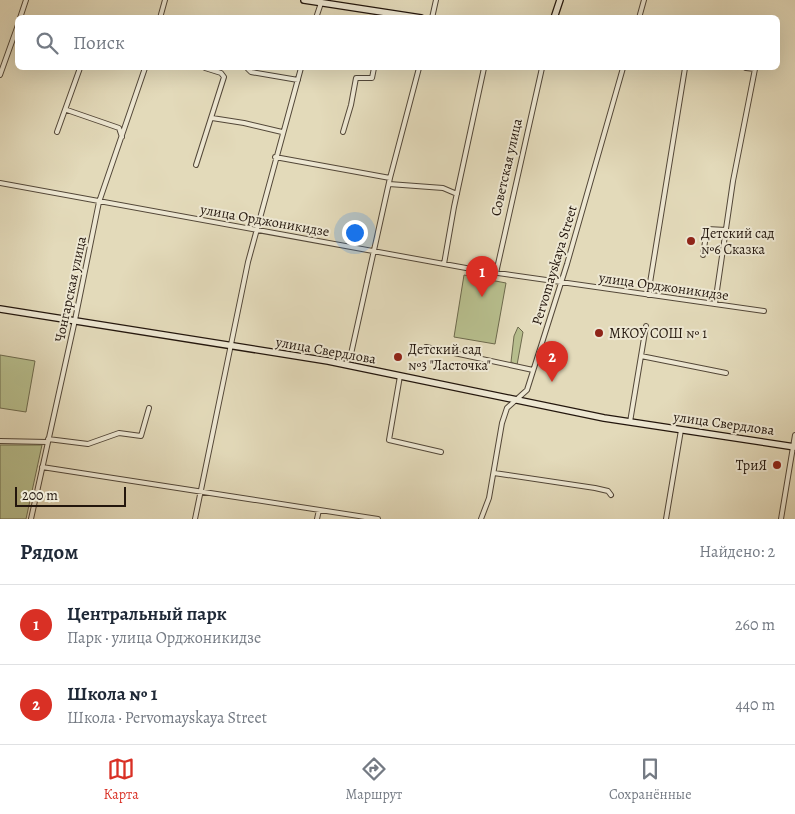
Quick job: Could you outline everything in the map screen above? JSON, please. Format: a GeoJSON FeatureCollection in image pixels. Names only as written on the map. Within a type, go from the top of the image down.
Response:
{"type":"FeatureCollection","features":[{"type":"Feature","properties":{"kind":"street"},"geometry":{"type":"LineString","coordinates":[[21,15],[26,0]]}},
{"type":"Feature","properties":{"kind":"street"},"geometry":{"type":"LineString","coordinates":[[161,15],[165,0]]}},
{"type":"Feature","properties":{"kind":"street"},"geometry":{"type":"LineString","coordinates":[[304,0],[401,15]]}},
{"type":"Feature","properties":{"kind":"street"},"geometry":{"type":"LineString","coordinates":[[433,15],[436,0]]}},
{"type":"Feature","properties":{"kind":"street"},"geometry":{"type":"LineString","coordinates":[[555,15],[560,0]]}},
{"type":"Feature","properties":{"kind":"street"},"geometry":{"type":"LineString","coordinates":[[640,15],[644,0]]}},
{"type":"Feature","properties":{"kind":"street"},"geometry":{"type":"LineString","coordinates":[[317,15],[321,3]]}},
{"type":"Feature","properties":{"kind":"street"},"geometry":{"type":"LineString","coordinates":[[0,75],[15,34]]}},
{"type":"Feature","properties":{"kind":"street"},"geometry":{"type":"LineString","coordinates":[[57,132],[67,110],[79,70]]}},
{"type":"Feature","properties":{"kind":"street","name":"Чонгарская улица"},"geometry":{"type":"LineString","coordinates":[[31,519],[99,202],[144,70]]}},
{"type":"Feature","properties":{"kind":"street"},"geometry":{"type":"LineString","coordinates":[[196,165],[224,76],[211,70]]}},
{"type":"Feature","properties":{"kind":"street"},"geometry":{"type":"LineString","coordinates":[[249,70],[251,72],[298,80]]}},
{"type":"Feature","properties":{"kind":"street"},"geometry":{"type":"LineString","coordinates":[[195,519],[257,230],[275,156],[300,70]]}},
{"type":"Feature","properties":{"kind":"street"},"geometry":{"type":"LineString","coordinates":[[343,132],[356,78],[358,76],[372,78],[374,70]]}},
{"type":"Feature","properties":{"kind":"street"},"geometry":{"type":"LineString","coordinates":[[351,354],[390,178],[419,70]]}},
{"type":"Feature","properties":{"kind":"street"},"geometry":{"type":"LineString","coordinates":[[444,264],[484,70]]}},
{"type":"Feature","properties":{"kind":"street","name":"Советская улица"},"geometry":{"type":"LineString","coordinates":[[496,272],[542,70]]}},
{"type":"Feature","properties":{"kind":"street","name":"Pervomayskaya Street"},"geometry":{"type":"LineString","coordinates":[[481,519],[489,498],[502,423],[507,408],[527,390],[622,70]]}},
{"type":"Feature","properties":{"kind":"street"},"geometry":{"type":"LineString","coordinates":[[648,295],[685,70]]}},
{"type":"Feature","properties":{"kind":"street"},"geometry":{"type":"LineString","coordinates":[[715,304],[733,181],[755,70]]}},
{"type":"Feature","properties":{"kind":"street"},"geometry":{"type":"LineString","coordinates":[[67,110],[119,128],[122,138]]}},
{"type":"Feature","properties":{"kind":"street"},"geometry":{"type":"LineString","coordinates":[[212,118],[282,132]]}},
{"type":"Feature","properties":{"kind":"street"},"geometry":{"type":"LineString","coordinates":[[275,156],[390,178]]}},
{"type":"Feature","properties":{"kind":"street","name":"улица Орджоникидзе"},"geometry":{"type":"LineString","coordinates":[[0,183],[444,264],[560,283],[764,311]]}},
{"type":"Feature","properties":{"kind":"street"},"geometry":{"type":"LineString","coordinates":[[389,184],[443,188],[457,194]]}},
{"type":"Feature","properties":{"kind":"street"},"geometry":{"type":"LineString","coordinates":[[703,255],[707,229],[726,230]]}},
{"type":"Feature","properties":{"kind":"street","name":"улица Свердлова"},"geometry":{"type":"LineString","coordinates":[[0,309],[328,362],[630,422],[794,447]]}},
{"type":"Feature","properties":{"kind":"street"},"geometry":{"type":"LineString","coordinates":[[630,422],[646,326]]}},
{"type":"Feature","properties":{"kind":"street"},"geometry":{"type":"LineString","coordinates":[[426,347],[533,370]]}},
{"type":"Feature","properties":{"kind":"street"},"geometry":{"type":"LineString","coordinates":[[641,356],[726,373]]}},
{"type":"Feature","properties":{"kind":"street"},"geometry":{"type":"LineString","coordinates":[[400,376],[388,440],[441,452]]}},
{"type":"Feature","properties":{"kind":"street"},"geometry":{"type":"LineString","coordinates":[[0,441],[48,440],[88,444],[119,432],[141,436],[148,408]]}},
{"type":"Feature","properties":{"kind":"street"},"geometry":{"type":"LineString","coordinates":[[666,519],[681,430]]}},
{"type":"Feature","properties":{"kind":"street"},"geometry":{"type":"LineString","coordinates":[[781,519],[795,435]]}},
{"type":"Feature","properties":{"kind":"street"},"geometry":{"type":"LineString","coordinates":[[42,467],[378,519]]}},
{"type":"Feature","properties":{"kind":"street"},"geometry":{"type":"LineString","coordinates":[[494,473],[595,488],[608,491],[612,496]]}},
{"type":"Feature","properties":{"kind":"street"},"geometry":{"type":"LineString","coordinates":[[318,519],[319,510]]}},
{"type":"Feature","properties":{"kind":"green space"},"geometry":{"type":"Polygon","coordinates":[[[464,275],[506,283],[495,344],[454,337],[464,275]]]}},
{"type":"Feature","properties":{"kind":"green space"},"geometry":{"type":"Polygon","coordinates":[[[518,327],[523,332],[517,365],[511,362],[514,336],[518,327]]]}},
{"type":"Feature","properties":{"kind":"green space"},"geometry":{"type":"Polygon","coordinates":[[[0,355],[35,361],[26,412],[0,408],[0,355]]]}},
{"type":"Feature","properties":{"kind":"green space"},"geometry":{"type":"Polygon","coordinates":[[[0,445],[42,445],[26,519],[0,519],[0,445]]]}},
{"type":"Feature","properties":{"kind":"place","name":"Детский сад №6 Сказка"},"geometry":{"type":"Point","coordinates":[691,241]}},
{"type":"Feature","properties":{"kind":"place","name":"Центральный парк"},"geometry":{"type":"Point","coordinates":[482,297]}},
{"type":"Feature","properties":{"kind":"place","name":"МКОУ СОШ № 1"},"geometry":{"type":"Point","coordinates":[599,333]}},
{"type":"Feature","properties":{"kind":"place","name":"Детский сад №3 \"Ласточка\""},"geometry":{"type":"Point","coordinates":[398,357]}},
{"type":"Feature","properties":{"kind":"place","name":"Школа № 1"},"geometry":{"type":"Point","coordinates":[552,382]}},
{"type":"Feature","properties":{"kind":"place","name":"ТриЯ"},"geometry":{"type":"Point","coordinates":[777,465]}}]}
